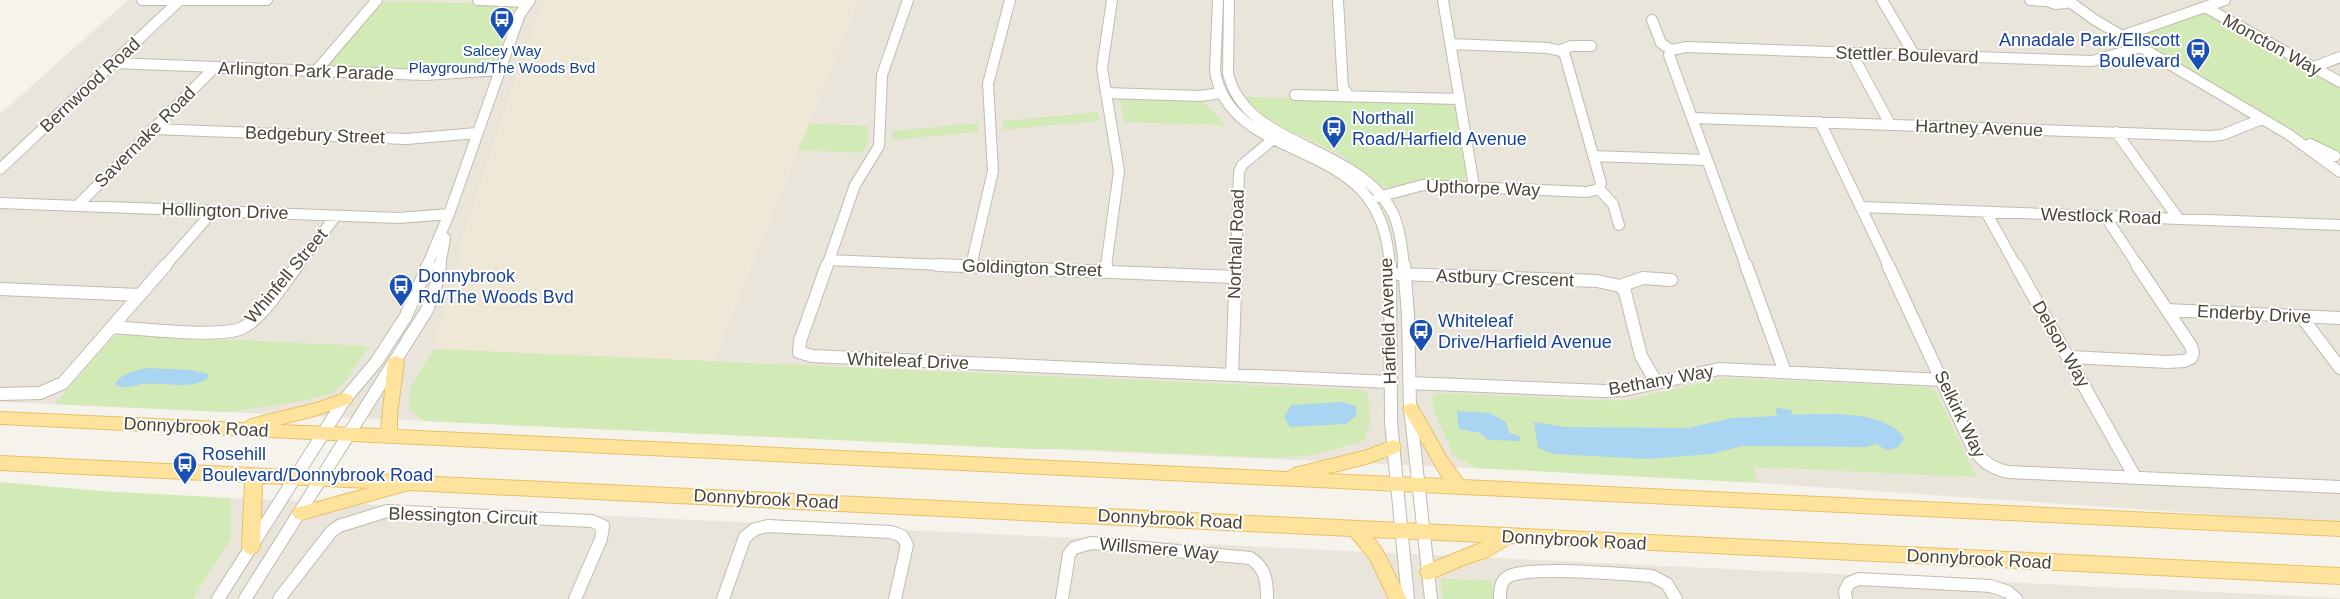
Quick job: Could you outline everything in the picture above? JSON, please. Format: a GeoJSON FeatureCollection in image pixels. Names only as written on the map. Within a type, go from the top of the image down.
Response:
{"type":"FeatureCollection","features":[{"type":"Feature","properties":{"kind":"main road"},"geometry":{"type":"LineString","coordinates":[[389,436],[396,362]]}},
{"type":"Feature","properties":{"kind":"main road"},"geometry":{"type":"LineString","coordinates":[[232,429],[318,409],[345,399]]}},
{"type":"Feature","properties":{"kind":"main road"},"geometry":{"type":"LineString","coordinates":[[1411,410],[1440,461],[1458,487]]}},
{"type":"Feature","properties":{"kind":"main road","name":"Donnybrook Road"},"geometry":{"type":"LineString","coordinates":[[0,418],[2340,529]]}},
{"type":"Feature","properties":{"kind":"main road"},"geometry":{"type":"LineString","coordinates":[[1276,479],[1366,457],[1393,447]]}},
{"type":"Feature","properties":{"kind":"main road","name":"Donnybrook Road"},"geometry":{"type":"LineString","coordinates":[[0,463],[2340,576]]}},
{"type":"Feature","properties":{"kind":"main road"},"geometry":{"type":"LineString","coordinates":[[251,547],[254,474]]}},
{"type":"Feature","properties":{"kind":"main road"},"geometry":{"type":"LineString","coordinates":[[301,513],[418,482]]}},
{"type":"Feature","properties":{"kind":"main road"},"geometry":{"type":"LineString","coordinates":[[1356,529],[1376,554],[1398,599]]}},
{"type":"Feature","properties":{"kind":"main road"},"geometry":{"type":"LineString","coordinates":[[1429,572],[1458,559],[1482,552],[1507,537]]}},
{"type":"Feature","properties":{"kind":"street"},"geometry":{"type":"LineString","coordinates":[[142,0],[267,0]]}},
{"type":"Feature","properties":{"kind":"street"},"geometry":{"type":"LineString","coordinates":[[316,71],[377,0]]}},
{"type":"Feature","properties":{"kind":"street"},"geometry":{"type":"LineString","coordinates":[[478,0],[529,1]]}},
{"type":"Feature","properties":{"kind":"street","name":"Whiteleaf Drive"},"geometry":{"type":"LineString","coordinates":[[908,0],[882,74],[879,146],[855,185],[800,341],[799,352],[804,355],[1390,382]]}},
{"type":"Feature","properties":{"kind":"street"},"geometry":{"type":"LineString","coordinates":[[971,266],[993,170],[988,84],[1010,0]]}},
{"type":"Feature","properties":{"kind":"street"},"geometry":{"type":"LineString","coordinates":[[1106,271],[1119,164],[1102,63],[1112,0]]}},
{"type":"Feature","properties":{"kind":"street","name":"Harfield Avenue"},"geometry":{"type":"LineString","coordinates":[[1218,0],[1215,66],[1221,93],[1236,112],[1272,140],[1314,158],[1336,170],[1355,185],[1368,200],[1383,228],[1390,273],[1390,382],[1393,447],[1408,599]]}},
{"type":"Feature","properties":{"kind":"street","name":"Harfield Avenue"},"geometry":{"type":"LineString","coordinates":[[1229,0],[1227,71],[1231,84],[1243,103],[1255,115],[1282,133],[1353,169],[1383,196],[1396,221],[1405,274],[1410,345],[1409,383],[1411,410],[1431,599]]}},
{"type":"Feature","properties":{"kind":"street"},"geometry":{"type":"LineString","coordinates":[[1338,0],[1343,88],[1347,93]]}},
{"type":"Feature","properties":{"kind":"street"},"geometry":{"type":"LineString","coordinates":[[1443,0],[1474,186]]}},
{"type":"Feature","properties":{"kind":"street"},"geometry":{"type":"LineString","coordinates":[[1882,0],[1915,56]]}},
{"type":"Feature","properties":{"kind":"street"},"geometry":{"type":"LineString","coordinates":[[2030,0],[2065,2],[2262,118],[2337,166]]}},
{"type":"Feature","properties":{"kind":"street"},"geometry":{"type":"LineString","coordinates":[[2122,36],[2225,0]]}},
{"type":"Feature","properties":{"kind":"street","name":"Bernwood Road"},"geometry":{"type":"LineString","coordinates":[[0,169],[179,1]]}},
{"type":"Feature","properties":{"kind":"street"},"geometry":{"type":"LineString","coordinates":[[218,599],[345,399],[377,361],[406,316],[449,214],[520,14],[529,1]]}},
{"type":"Feature","properties":{"kind":"street","name":"Moncton Way"},"geometry":{"type":"LineString","coordinates":[[2205,7],[2340,82]]}},
{"type":"Feature","properties":{"kind":"street"},"geometry":{"type":"LineString","coordinates":[[1652,20],[1661,43],[1671,50],[1669,55],[1785,372]]}},
{"type":"Feature","properties":{"kind":"street"},"geometry":{"type":"LineString","coordinates":[[1450,44],[1561,50],[1571,46],[1591,46]]}},
{"type":"Feature","properties":{"kind":"street","name":"Stettler Boulevard"},"geometry":{"type":"LineString","coordinates":[[1671,50],[1687,47],[2092,62],[2141,47]]}},
{"type":"Feature","properties":{"kind":"street"},"geometry":{"type":"LineString","coordinates":[[1561,50],[1567,56],[1601,183],[1599,189],[1613,204],[1619,225]]}},
{"type":"Feature","properties":{"kind":"street"},"geometry":{"type":"LineString","coordinates":[[1852,54],[1890,124]]}},
{"type":"Feature","properties":{"kind":"street"},"geometry":{"type":"LineString","coordinates":[[2314,67],[2340,57]]}},
{"type":"Feature","properties":{"kind":"street","name":"Arlington Park Parade"},"geometry":{"type":"LineString","coordinates":[[113,63],[426,75],[500,70]]}},
{"type":"Feature","properties":{"kind":"street","name":"Savernake Road"},"geometry":{"type":"LineString","coordinates":[[77,206],[214,68]]}},
{"type":"Feature","properties":{"kind":"street"},"geometry":{"type":"LineString","coordinates":[[1106,93],[1200,96],[1221,93]]}},
{"type":"Feature","properties":{"kind":"street"},"geometry":{"type":"LineString","coordinates":[[1295,95],[1333,96],[1347,93],[1359,96],[1459,99]]}},
{"type":"Feature","properties":{"kind":"street","name":"Hartney Avenue"},"geometry":{"type":"LineString","coordinates":[[1693,118],[2216,136],[2262,118]]}},
{"type":"Feature","properties":{"kind":"street","name":"Selkirk Way"},"geometry":{"type":"LineString","coordinates":[[1820,122],[1862,207],[1972,446],[1977,455],[1988,466],[2008,472],[2340,486]]}},
{"type":"Feature","properties":{"kind":"street","name":"Bedgebury Street"},"geometry":{"type":"LineString","coordinates":[[153,129],[406,139],[477,133]]}},
{"type":"Feature","properties":{"kind":"street"},"geometry":{"type":"LineString","coordinates":[[2116,132],[2178,218]]}},
{"type":"Feature","properties":{"kind":"street","name":"Northall Road"},"geometry":{"type":"LineString","coordinates":[[1232,374],[1239,172],[1242,166],[1282,133]]}},
{"type":"Feature","properties":{"kind":"street"},"geometry":{"type":"LineString","coordinates":[[1593,156],[1707,160]]}},
{"type":"Feature","properties":{"kind":"street","name":"Upthorpe Way"},"geometry":{"type":"LineString","coordinates":[[1368,200],[1414,186],[1474,186],[1587,192],[1599,189]]}},
{"type":"Feature","properties":{"kind":"street","name":"Hollington Drive"},"geometry":{"type":"LineString","coordinates":[[0,203],[399,218],[449,214]]}},
{"type":"Feature","properties":{"kind":"street","name":"Westlock Road"},"geometry":{"type":"LineString","coordinates":[[1862,207],[2340,225]]}},
{"type":"Feature","properties":{"kind":"street"},"geometry":{"type":"LineString","coordinates":[[0,394],[31,396],[57,387],[68,377],[213,211]]}},
{"type":"Feature","properties":{"kind":"street","name":"Delson Way"},"geometry":{"type":"LineString","coordinates":[[1986,212],[2070,357],[2136,477]]}},
{"type":"Feature","properties":{"kind":"street"},"geometry":{"type":"LineString","coordinates":[[246,599],[427,310],[436,285],[449,214]]}},
{"type":"Feature","properties":{"kind":"street","name":"Whinfell Street"},"geometry":{"type":"LineString","coordinates":[[112,327],[223,333],[242,328],[256,318],[336,216]]}},
{"type":"Feature","properties":{"kind":"street"},"geometry":{"type":"LineString","coordinates":[[2070,357],[2184,362],[2191,358],[2193,353],[2191,346],[2105,216]]}},
{"type":"Feature","properties":{"kind":"street","name":"Goldington Street"},"geometry":{"type":"LineString","coordinates":[[829,260],[1234,277]]}},
{"type":"Feature","properties":{"kind":"street","name":"Astbury Crescent"},"geometry":{"type":"LineString","coordinates":[[1390,273],[1597,281],[1620,286]]}},
{"type":"Feature","properties":{"kind":"street"},"geometry":{"type":"LineString","coordinates":[[1656,382],[1645,366],[1625,292],[1620,286],[1644,278],[1671,280]]}},
{"type":"Feature","properties":{"kind":"street"},"geometry":{"type":"LineString","coordinates":[[0,289],[140,295]]}},
{"type":"Feature","properties":{"kind":"street","name":"Enderby Drive"},"geometry":{"type":"LineString","coordinates":[[2167,310],[2340,318]]}},
{"type":"Feature","properties":{"kind":"street"},"geometry":{"type":"LineString","coordinates":[[2301,316],[2340,368]]}},
{"type":"Feature","properties":{"kind":"street","name":"Bethany Way"},"geometry":{"type":"LineString","coordinates":[[1409,383],[1604,391],[1718,369],[1943,380]]}},
{"type":"Feature","properties":{"kind":"street","name":"Blessington Circuit"},"geometry":{"type":"LineString","coordinates":[[280,599],[331,532],[356,520],[387,511],[592,521],[599,523],[603,526],[604,531],[575,599]]}},
{"type":"Feature","properties":{"kind":"street"},"geometry":{"type":"LineString","coordinates":[[723,599],[746,537],[756,530],[768,526],[900,534],[905,538],[907,545],[894,599]]}},
{"type":"Feature","properties":{"kind":"street","name":"Willsmere Way"},"geometry":{"type":"LineString","coordinates":[[1062,599],[1069,554],[1074,548],[1091,543],[1250,558],[1259,563],[1265,570],[1267,599]]}},
{"type":"Feature","properties":{"kind":"street"},"geometry":{"type":"LineString","coordinates":[[1500,599],[1499,588],[1505,577],[1514,573],[1530,571],[1652,576],[1662,580],[1670,587],[1676,599]]}},
{"type":"Feature","properties":{"kind":"street"},"geometry":{"type":"LineString","coordinates":[[1846,599],[1845,591],[1849,583],[1859,579],[1991,586],[2008,592],[2016,599]]}},
{"type":"Feature","properties":{"kind":"shaded area"},"geometry":{"type":"Polygon","coordinates":[[[128,0],[2340,0],[2340,523],[1673,477],[0,402],[0,114],[128,0]]]}},
{"type":"Feature","properties":{"kind":"shaded area"},"geometry":{"type":"Polygon","coordinates":[[[547,0],[859,0],[714,361],[434,349],[437,331],[461,259],[461,242],[535,21],[547,0]]]}},
{"type":"Feature","properties":{"kind":"shaded area"},"geometry":{"type":"Polygon","coordinates":[[[231,498],[2340,599],[193,599],[231,539],[231,498]]]}},
{"type":"Feature","properties":{"kind":"green space"},"geometry":{"type":"Polygon","coordinates":[[[389,1],[507,4],[513,5],[515,9],[494,62],[481,67],[441,72],[417,72],[333,68],[327,64],[377,6],[389,1]]]}},
{"type":"Feature","properties":{"kind":"green space"},"geometry":{"type":"Polygon","coordinates":[[[2206,13],[2340,85],[2340,153],[2308,142],[2300,134],[2137,39],[2137,35],[2206,13]]]}},
{"type":"Feature","properties":{"kind":"green space"},"geometry":{"type":"Polygon","coordinates":[[[1244,97],[1447,102],[1455,108],[1466,176],[1462,181],[1424,182],[1383,187],[1341,155],[1272,122],[1255,110],[1244,97]]]}},
{"type":"Feature","properties":{"kind":"green space"},"geometry":{"type":"Polygon","coordinates":[[[1124,99],[1201,102],[1207,105],[1225,125],[1124,122],[1120,102],[1124,99]]]}},
{"type":"Feature","properties":{"kind":"green space"},"geometry":{"type":"Polygon","coordinates":[[[1098,112],[1099,121],[1003,130],[1002,121],[1098,112]]]}},
{"type":"Feature","properties":{"kind":"green space"},"geometry":{"type":"Polygon","coordinates":[[[978,123],[978,132],[892,140],[892,131],[978,123]]]}},
{"type":"Feature","properties":{"kind":"green space"},"geometry":{"type":"Polygon","coordinates":[[[809,124],[868,126],[868,144],[862,153],[798,150],[809,124]]]}},
{"type":"Feature","properties":{"kind":"green space"},"geometry":{"type":"Polygon","coordinates":[[[120,335],[369,346],[347,379],[331,394],[296,402],[229,412],[55,404],[111,339],[120,335]]]}},
{"type":"Feature","properties":{"kind":"green space"},"geometry":{"type":"Polygon","coordinates":[[[434,349],[1362,390],[1368,394],[1370,424],[1364,441],[1312,455],[1275,458],[1030,449],[424,421],[409,409],[410,389],[434,349]]]}},
{"type":"Feature","properties":{"kind":"green space"},"geometry":{"type":"Polygon","coordinates":[[[1724,378],[1929,387],[1936,391],[1976,477],[1753,467],[1758,483],[1477,468],[1451,454],[1450,446],[1434,412],[1432,397],[1437,393],[1621,401],[1724,378]]]}},
{"type":"Feature","properties":{"kind":"green space"},"geometry":{"type":"Polygon","coordinates":[[[0,482],[100,491],[231,498],[231,539],[193,599],[0,599],[0,482]]]}},
{"type":"Feature","properties":{"kind":"green space"},"geometry":{"type":"Polygon","coordinates":[[[1441,578],[1492,581],[1494,599],[1442,599],[1441,578]]]}},
{"type":"Feature","properties":{"kind":"water"},"geometry":{"type":"Polygon","coordinates":[[[146,368],[192,370],[208,374],[209,378],[201,382],[185,385],[151,383],[125,387],[115,384],[121,377],[133,371],[146,368]]]}},
{"type":"Feature","properties":{"kind":"water"},"geometry":{"type":"Polygon","coordinates":[[[1343,402],[1355,406],[1357,415],[1346,424],[1290,427],[1284,417],[1291,405],[1343,402]]]}},
{"type":"Feature","properties":{"kind":"water"},"geometry":{"type":"Polygon","coordinates":[[[1776,408],[1791,410],[1793,415],[1837,414],[1869,418],[1883,422],[1895,429],[1904,438],[1897,448],[1887,450],[1876,444],[1866,447],[1743,446],[1711,454],[1648,459],[1554,454],[1538,448],[1534,422],[1564,427],[1688,428],[1732,418],[1777,416],[1776,408]]]}},
{"type":"Feature","properties":{"kind":"water"},"geometry":{"type":"Polygon","coordinates":[[[1457,411],[1490,413],[1506,422],[1509,433],[1520,436],[1520,441],[1488,440],[1480,433],[1459,429],[1457,411]]]}},
{"type":"Feature","properties":{"kind":"place","name":"Salcey Way Playground/The Woods Bvd"},"geometry":{"type":"Point","coordinates":[502,40]}},
{"type":"Feature","properties":{"kind":"place","name":"Annadale Park/Ellscott Boulevard"},"geometry":{"type":"Point","coordinates":[2198,71]}},
{"type":"Feature","properties":{"kind":"place","name":"Northall Road/Harfield Avenue"},"geometry":{"type":"Point","coordinates":[1334,149]}},
{"type":"Feature","properties":{"kind":"place","name":"Donnybrook Rd/The Woods Bvd"},"geometry":{"type":"Point","coordinates":[401,307]}},
{"type":"Feature","properties":{"kind":"place","name":"Whiteleaf Drive/Harfield Avenue"},"geometry":{"type":"Point","coordinates":[1421,352]}},
{"type":"Feature","properties":{"kind":"place","name":"Rosehill Boulevard/Donnybrook Road"},"geometry":{"type":"Point","coordinates":[185,485]}}]}
